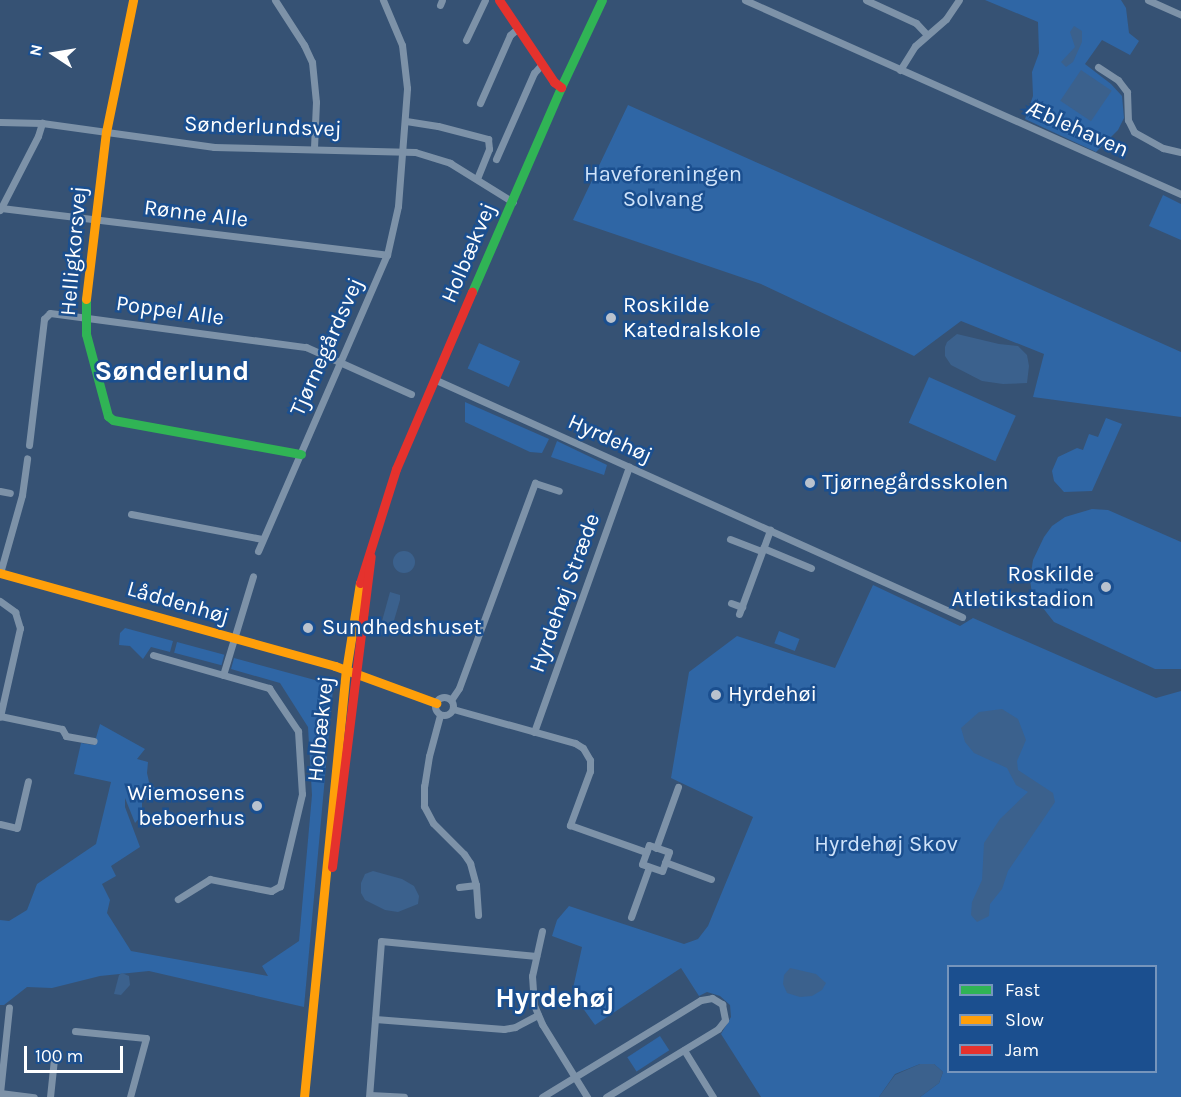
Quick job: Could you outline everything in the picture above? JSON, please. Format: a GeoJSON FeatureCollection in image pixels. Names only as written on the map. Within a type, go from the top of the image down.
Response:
{"type":"FeatureCollection","features":[{"type":"Feature","properties":{"kind":"street","name":"Helligkorsvej"},"geometry":{"type":"LineString","coordinates":[[133,0],[106,132],[85,318],[90,354],[110,419],[300,454]]}},
{"type":"Feature","properties":{"kind":"street"},"geometry":{"type":"LineString","coordinates":[[275,0],[304,45],[312,62],[316,103],[314,147]]}},
{"type":"Feature","properties":{"kind":"street","name":"Tjørnegårdsvej"},"geometry":{"type":"LineString","coordinates":[[258,551],[387,255],[398,206],[407,88],[402,45],[383,0]]}},
{"type":"Feature","properties":{"kind":"street"},"geometry":{"type":"LineString","coordinates":[[466,40],[485,0]]}},
{"type":"Feature","properties":{"kind":"street"},"geometry":{"type":"LineString","coordinates":[[499,0],[554,82],[561,87]]}},
{"type":"Feature","properties":{"kind":"street","name":"Holbækvej"},"geometry":{"type":"LineString","coordinates":[[304,1097],[321,940],[346,771],[351,672],[376,524],[396,469],[561,87],[602,0]]}},
{"type":"Feature","properties":{"kind":"street","name":"Æblehaven"},"geometry":{"type":"LineString","coordinates":[[745,0],[1181,193]]}},
{"type":"Feature","properties":{"kind":"street"},"geometry":{"type":"LineString","coordinates":[[866,0],[916,23],[927,35]]}},
{"type":"Feature","properties":{"kind":"street"},"geometry":{"type":"LineString","coordinates":[[900,70],[915,45],[946,19],[959,0]]}},
{"type":"Feature","properties":{"kind":"street"},"geometry":{"type":"LineString","coordinates":[[1148,0],[1181,15]]}},
{"type":"Feature","properties":{"kind":"street"},"geometry":{"type":"LineString","coordinates":[[480,102],[510,35],[518,28]]}},
{"type":"Feature","properties":{"kind":"street"},"geometry":{"type":"LineString","coordinates":[[496,159],[534,73],[542,64]]}},
{"type":"Feature","properties":{"kind":"street"},"geometry":{"type":"LineString","coordinates":[[1098,67],[1118,80],[1127,92],[1128,120],[1134,132],[1164,148],[1181,152]]}},
{"type":"Feature","properties":{"kind":"street"},"geometry":{"type":"LineString","coordinates":[[406,121],[438,126],[488,139],[489,149],[477,179]]}},
{"type":"Feature","properties":{"kind":"street","name":"Sønderlundsvej"},"geometry":{"type":"LineString","coordinates":[[0,122],[42,123],[214,147],[314,147],[404,151],[436,157],[513,202]]}},
{"type":"Feature","properties":{"kind":"street"},"geometry":{"type":"LineString","coordinates":[[1,209],[38,136],[42,123]]}},
{"type":"Feature","properties":{"kind":"street","name":"Rønne Alle"},"geometry":{"type":"LineString","coordinates":[[1,209],[387,255]]}},
{"type":"Feature","properties":{"kind":"street","name":"Poppel Alle"},"geometry":{"type":"LineString","coordinates":[[29,445],[44,319],[50,313],[306,347],[341,360],[411,394]]}},
{"type":"Feature","properties":{"kind":"street","name":"Hyrdehøj"},"geometry":{"type":"LineString","coordinates":[[436,380],[962,617]]}},
{"type":"Feature","properties":{"kind":"street","name":"Låddenhøj"},"geometry":{"type":"LineString","coordinates":[[27,458],[22,495],[0,573],[351,672],[436,703]]}},
{"type":"Feature","properties":{"kind":"street","name":"Hyrdehøj Stræde"},"geometry":{"type":"LineString","coordinates":[[534,732],[629,467]]}},
{"type":"Feature","properties":{"kind":"street"},"geometry":{"type":"LineString","coordinates":[[453,709],[451,700],[459,688],[535,483],[560,491]]}},
{"type":"Feature","properties":{"kind":"street"},"geometry":{"type":"LineString","coordinates":[[0,491],[10,493]]}},
{"type":"Feature","properties":{"kind":"street"},"geometry":{"type":"LineString","coordinates":[[131,514],[262,539]]}},
{"type":"Feature","properties":{"kind":"street"},"geometry":{"type":"LineString","coordinates":[[731,603],[740,611],[770,530]]}},
{"type":"Feature","properties":{"kind":"street"},"geometry":{"type":"LineString","coordinates":[[730,539],[811,568]]}},
{"type":"Feature","properties":{"kind":"street"},"geometry":{"type":"LineString","coordinates":[[223,675],[253,576]]}},
{"type":"Feature","properties":{"kind":"street"},"geometry":{"type":"LineString","coordinates":[[0,601],[15,612],[19,618],[20,628],[0,716],[62,729],[66,735],[94,741]]}},
{"type":"Feature","properties":{"kind":"street"},"geometry":{"type":"LineString","coordinates":[[153,655],[269,688],[298,730],[302,794],[280,886],[271,891],[210,879],[178,899]]}},
{"type":"Feature","properties":{"kind":"street"},"geometry":{"type":"LineString","coordinates":[[440,715],[436,710],[436,703],[442,697],[451,700]]}},
{"type":"Feature","properties":{"kind":"street"},"geometry":{"type":"LineString","coordinates":[[453,709],[575,743],[588,754],[590,771],[570,825],[646,852]]}},
{"type":"Feature","properties":{"kind":"street"},"geometry":{"type":"LineString","coordinates":[[440,715],[446,715],[453,709]]}},
{"type":"Feature","properties":{"kind":"street"},"geometry":{"type":"LineString","coordinates":[[440,715],[427,766],[424,807],[433,823],[464,854],[474,872],[478,915]]}},
{"type":"Feature","properties":{"kind":"street"},"geometry":{"type":"LineString","coordinates":[[0,824],[17,828],[28,780]]}},
{"type":"Feature","properties":{"kind":"street"},"geometry":{"type":"LineString","coordinates":[[656,848],[678,787]]}},
{"type":"Feature","properties":{"kind":"street"},"geometry":{"type":"LineString","coordinates":[[649,845],[669,852],[662,871],[642,864],[646,852],[649,845]]}},
{"type":"Feature","properties":{"kind":"street"},"geometry":{"type":"LineString","coordinates":[[665,862],[711,879]]}},
{"type":"Feature","properties":{"kind":"street"},"geometry":{"type":"LineString","coordinates":[[631,917],[649,867]]}},
{"type":"Feature","properties":{"kind":"street"},"geometry":{"type":"LineString","coordinates":[[459,887],[476,885]]}},
{"type":"Feature","properties":{"kind":"street"},"geometry":{"type":"LineString","coordinates":[[542,931],[531,991],[538,1015],[587,1097]]}},
{"type":"Feature","properties":{"kind":"street"},"geometry":{"type":"LineString","coordinates":[[404,1097],[370,1096],[381,941],[536,956]]}},
{"type":"Feature","properties":{"kind":"street"},"geometry":{"type":"LineString","coordinates":[[542,1097],[701,1000],[717,1000],[724,1009],[722,1025],[606,1097]]}},
{"type":"Feature","properties":{"kind":"street"},"geometry":{"type":"LineString","coordinates":[[9,1007],[0,1093],[34,1097]]}},
{"type":"Feature","properties":{"kind":"street"},"geometry":{"type":"LineString","coordinates":[[375,1019],[504,1029],[515,1027],[538,1015]]}},
{"type":"Feature","properties":{"kind":"street"},"geometry":{"type":"LineString","coordinates":[[75,1031],[146,1038],[130,1097]]}},
{"type":"Feature","properties":{"kind":"street"},"geometry":{"type":"LineString","coordinates":[[85,1042],[86,1032]]}},
{"type":"Feature","properties":{"kind":"street"},"geometry":{"type":"LineString","coordinates":[[684,1050],[713,1097]]}},
{"type":"Feature","properties":{"kind":"street"},"geometry":{"type":"LineString","coordinates":[[50,1097],[54,1059]]}},
{"type":"Feature","properties":{"kind":"green space"},"geometry":{"type":"Polygon","coordinates":[[[985,0],[1121,0],[1126,8],[1129,33],[1139,41],[1130,55],[1102,40],[1085,64],[1111,84],[1122,96],[1124,118],[1118,130],[1096,152],[1025,119],[1033,96],[1032,72],[1039,53],[1038,22],[985,0]]]}},
{"type":"Feature","properties":{"kind":"green space","name":"Haveforeningen Solvang"},"geometry":{"type":"Polygon","coordinates":[[[628,105],[1181,352],[1181,417],[1033,397],[1044,354],[961,321],[914,356],[761,284],[573,220],[628,105]]]}},
{"type":"Feature","properties":{"kind":"green space"},"geometry":{"type":"Polygon","coordinates":[[[1163,195],[1181,204],[1181,240],[1149,226],[1163,195]]]}},
{"type":"Feature","properties":{"kind":"green space"},"geometry":{"type":"Polygon","coordinates":[[[479,343],[520,361],[509,387],[468,369],[479,343]]]}},
{"type":"Feature","properties":{"kind":"green space"},"geometry":{"type":"Polygon","coordinates":[[[929,377],[1016,416],[995,461],[909,423],[929,377]]]}},
{"type":"Feature","properties":{"kind":"green space"},"geometry":{"type":"Polygon","coordinates":[[[465,402],[549,439],[542,453],[530,452],[465,422],[465,402]]]}},
{"type":"Feature","properties":{"kind":"green space"},"geometry":{"type":"Polygon","coordinates":[[[1106,418],[1122,424],[1092,491],[1064,492],[1054,481],[1052,471],[1058,457],[1077,448],[1083,450],[1089,434],[1098,437],[1106,418]]]}},
{"type":"Feature","properties":{"kind":"green space"},"geometry":{"type":"Polygon","coordinates":[[[557,441],[607,465],[604,475],[551,457],[557,441]]]}},
{"type":"Feature","properties":{"kind":"green space","name":"Roskilde Atletikstadion"},"geometry":{"type":"Polygon","coordinates":[[[1092,509],[1108,510],[1181,542],[1181,669],[1155,669],[1054,622],[1032,594],[1030,580],[1033,560],[1044,537],[1052,526],[1065,517],[1092,509]]]}},
{"type":"Feature","properties":{"kind":"green space","name":"Hyrdehøj Skov"},"geometry":{"type":"Polygon","coordinates":[[[873,585],[960,626],[973,618],[1156,698],[1181,691],[1181,1097],[920,1097],[939,1083],[943,1072],[934,1064],[920,1064],[895,1074],[879,1097],[761,1097],[721,1034],[731,1017],[730,1005],[720,996],[707,992],[699,996],[681,968],[595,1025],[572,993],[582,947],[552,936],[557,920],[569,906],[684,944],[698,939],[708,926],[753,817],[671,778],[689,672],[737,636],[835,668],[873,585]]]}},
{"type":"Feature","properties":{"kind":"green space"},"geometry":{"type":"Polygon","coordinates":[[[125,628],[173,641],[170,652],[151,647],[143,659],[130,646],[119,645],[120,633],[125,628]]]}},
{"type":"Feature","properties":{"kind":"green space"},"geometry":{"type":"Polygon","coordinates":[[[779,631],[800,639],[795,651],[774,643],[779,631]]]}},
{"type":"Feature","properties":{"kind":"green space"},"geometry":{"type":"Polygon","coordinates":[[[177,642],[224,655],[221,665],[174,653],[177,642]]]}},
{"type":"Feature","properties":{"kind":"green space"},"geometry":{"type":"Polygon","coordinates":[[[234,658],[326,683],[333,689],[304,1007],[149,971],[100,976],[52,988],[27,987],[4,1005],[0,1005],[0,920],[9,921],[27,910],[37,884],[96,844],[111,782],[74,774],[81,743],[94,745],[100,724],[145,749],[137,759],[148,762],[149,782],[156,789],[142,802],[142,815],[135,823],[125,798],[125,807],[140,847],[111,866],[116,876],[102,884],[110,900],[107,913],[131,951],[268,976],[262,966],[299,941],[312,795],[308,727],[280,683],[231,669],[234,658]]]}},
{"type":"Feature","properties":{"kind":"green space"},"geometry":{"type":"Polygon","coordinates":[[[660,1036],[669,1050],[637,1071],[627,1057],[660,1036]]]}},
{"type":"Feature","properties":{"kind":"shaded area"},"geometry":{"type":"Polygon","coordinates":[[[1074,26],[1082,31],[1082,42],[1073,62],[1066,67],[1061,62],[1075,47],[1070,32],[1074,26]]]}},
{"type":"Feature","properties":{"kind":"shaded area"},"geometry":{"type":"Polygon","coordinates":[[[1081,70],[1112,91],[1091,121],[1060,101],[1081,70]]]}},
{"type":"Feature","properties":{"kind":"shaded area"},"geometry":{"type":"Polygon","coordinates":[[[957,334],[1018,346],[1027,355],[1029,366],[1027,383],[1003,384],[982,381],[951,365],[945,356],[945,347],[947,342],[957,334]]]}},
{"type":"Feature","properties":{"kind":"shaded area"},"geometry":{"type":"Polygon","coordinates":[[[404,551],[412,554],[415,562],[412,570],[404,573],[396,570],[393,562],[396,554],[404,551]]]}},
{"type":"Feature","properties":{"kind":"shaded area"},"geometry":{"type":"Polygon","coordinates":[[[390,592],[400,595],[400,600],[393,624],[384,637],[379,632],[390,592]]]}},
{"type":"Feature","properties":{"kind":"shaded area"},"geometry":{"type":"Polygon","coordinates":[[[1002,709],[1018,719],[1026,740],[1017,761],[1018,770],[1053,793],[1055,802],[1008,871],[1002,889],[990,904],[989,916],[977,922],[971,915],[972,902],[982,880],[984,843],[1000,819],[1028,792],[1016,785],[1007,768],[974,753],[965,742],[961,728],[979,712],[1002,709]]]}},
{"type":"Feature","properties":{"kind":"shaded area"},"geometry":{"type":"Polygon","coordinates":[[[373,871],[402,879],[414,886],[419,896],[418,904],[398,912],[385,910],[365,900],[361,893],[361,883],[365,874],[373,871]]]}},
{"type":"Feature","properties":{"kind":"shaded area"},"geometry":{"type":"Polygon","coordinates":[[[790,968],[816,974],[826,983],[822,990],[812,996],[800,997],[787,993],[783,984],[784,975],[790,968]]]}},
{"type":"Feature","properties":{"kind":"shaded area"},"geometry":{"type":"Polygon","coordinates":[[[122,973],[129,976],[130,985],[121,995],[114,994],[119,975],[122,973]]]}},
{"type":"Feature","properties":{"kind":"shaded area"},"geometry":{"type":"Polygon","coordinates":[[[920,1064],[934,1064],[943,1072],[939,1083],[920,1097],[879,1097],[895,1075],[920,1064]]]}},
{"type":"Feature","properties":{"kind":"traffic: fast"},"geometry":{"type":"LineString","coordinates":[[472,292],[561,87],[602,0]]}},
{"type":"Feature","properties":{"kind":"traffic: fast"},"geometry":{"type":"LineString","coordinates":[[86,299],[86,334],[108,416],[113,420],[301,454]]}},
{"type":"Feature","properties":{"kind":"traffic: slow"},"geometry":{"type":"LineString","coordinates":[[86,299],[106,132],[133,0]]}},
{"type":"Feature","properties":{"kind":"traffic: slow"},"geometry":{"type":"LineString","coordinates":[[0,573],[335,666],[436,703]]}},
{"type":"Feature","properties":{"kind":"traffic: slow"},"geometry":{"type":"LineString","coordinates":[[304,1097],[346,671],[360,583]]}},
{"type":"Feature","properties":{"kind":"traffic: jam"},"geometry":{"type":"LineString","coordinates":[[499,0],[554,82],[561,87]]}},
{"type":"Feature","properties":{"kind":"traffic: jam"},"geometry":{"type":"LineString","coordinates":[[360,583],[396,469],[472,292]]}},
{"type":"Feature","properties":{"kind":"traffic: jam"},"geometry":{"type":"LineString","coordinates":[[332,867],[371,556]]}},
{"type":"Feature","properties":{"kind":"place","name":"Roskilde Katedralskole"},"geometry":{"type":"Point","coordinates":[611,318]}},
{"type":"Feature","properties":{"kind":"place","name":"Tjørnegårdsskolen"},"geometry":{"type":"Point","coordinates":[810,483]}},
{"type":"Feature","properties":{"kind":"place","name":"Roskilde Atletikstadion"},"geometry":{"type":"Point","coordinates":[1106,587]}},
{"type":"Feature","properties":{"kind":"place","name":"Sundhedshuset"},"geometry":{"type":"Point","coordinates":[308,628]}},
{"type":"Feature","properties":{"kind":"place","name":"Hyrdehøi"},"geometry":{"type":"Point","coordinates":[716,695]}},
{"type":"Feature","properties":{"kind":"place","name":"Wiemosens beboerhus"},"geometry":{"type":"Point","coordinates":[257,806]}},
{"type":"Feature","properties":{"kind":"district","name":"Sønderlund"},"geometry":{"type":"Point","coordinates":[172,371]}},
{"type":"Feature","properties":{"kind":"district","name":"Hyrdehøj"},"geometry":{"type":"Point","coordinates":[555,998]}}]}
